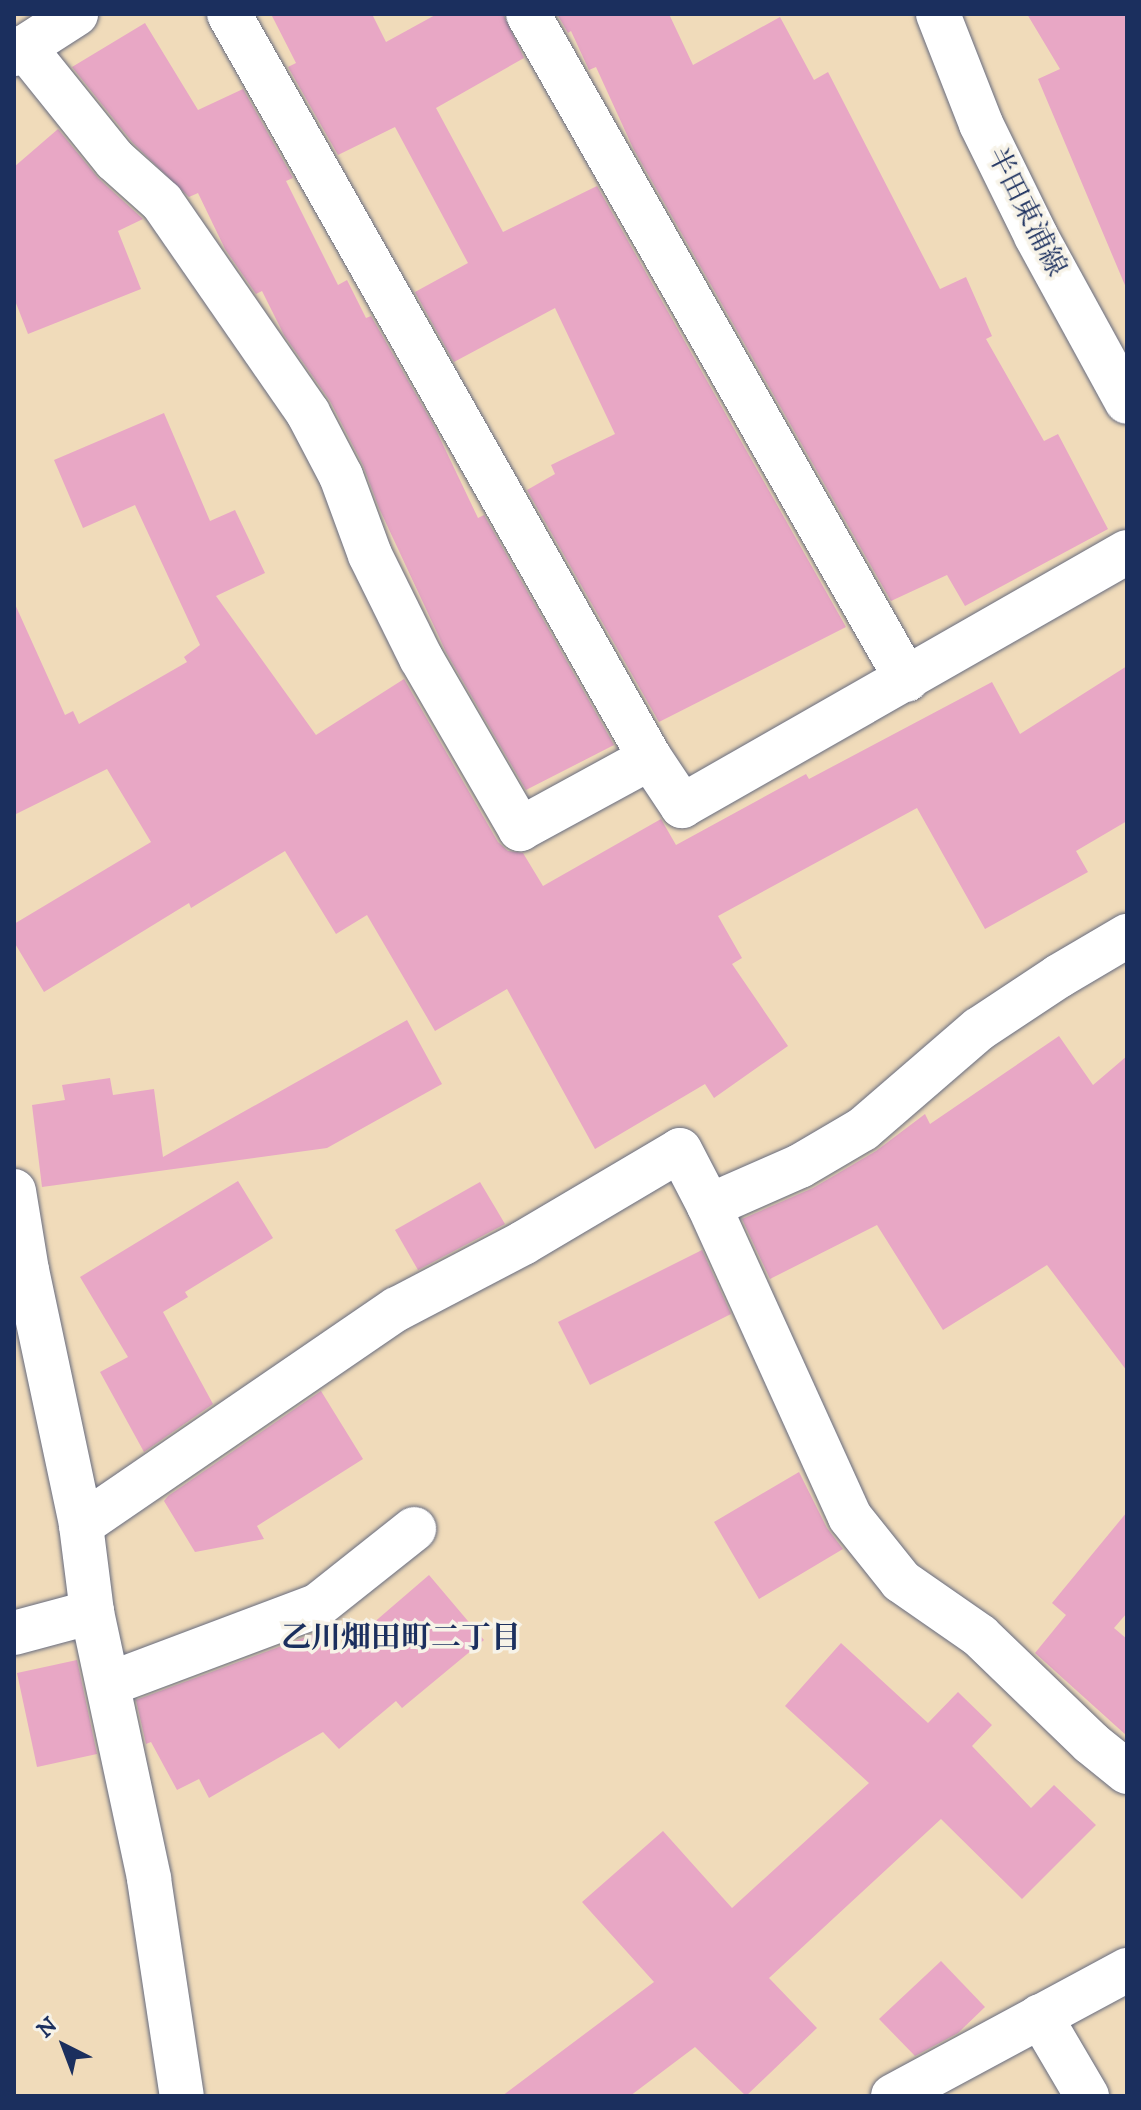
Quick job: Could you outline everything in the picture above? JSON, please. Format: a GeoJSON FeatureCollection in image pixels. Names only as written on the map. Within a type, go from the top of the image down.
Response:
{"type":"FeatureCollection","features":[{"type":"Feature","properties":{"kind":"street"},"geometry":{"type":"LineString","coordinates":[[76,14],[19,50],[115,160],[162,202],[308,413],[341,476],[370,555],[421,658],[520,829],[650,758]]}},
{"type":"Feature","properties":{"kind":"street"},"geometry":{"type":"LineString","coordinates":[[229,14],[650,758],[682,806],[1127,552]]}},
{"type":"Feature","properties":{"kind":"street"},"geometry":{"type":"LineString","coordinates":[[528,14],[907,680]]}},
{"type":"Feature","properties":{"kind":"street","name":"半田東浦線"},"geometry":{"type":"LineString","coordinates":[[938,14],[981,124],[1036,236],[1127,402]]}},
{"type":"Feature","properties":{"kind":"street"},"geometry":{"type":"LineString","coordinates":[[709,1206],[800,1166],[863,1129],[979,1029],[1127,936]]}},
{"type":"Feature","properties":{"kind":"street"},"geometry":{"type":"LineString","coordinates":[[81,1525],[397,1309],[523,1243],[680,1150],[709,1206],[850,1517],[901,1581],[980,1636],[1091,1743],[1127,1772]]}},
{"type":"Feature","properties":{"kind":"street"},"geometry":{"type":"LineString","coordinates":[[14,1191],[27,1270],[81,1525],[92,1612],[149,1879],[182,2096]]}},
{"type":"Feature","properties":{"kind":"street"},"geometry":{"type":"LineString","coordinates":[[109,1684],[317,1606],[414,1529]]}},
{"type":"Feature","properties":{"kind":"street"},"geometry":{"type":"LineString","coordinates":[[14,1633],[92,1612]]}},
{"type":"Feature","properties":{"kind":"street"},"geometry":{"type":"LineString","coordinates":[[893,2096],[1127,1970]]}},
{"type":"Feature","properties":{"kind":"street"},"geometry":{"type":"LineString","coordinates":[[1040,2016],[1087,2096]]}},
{"type":"Feature","properties":{"kind":"building"},"geometry":{"type":"Polygon","coordinates":[[[271,14],[372,14],[386,42],[437,14],[503,14],[524,58],[436,108],[503,232],[597,186],[846,627],[659,722],[527,490],[555,474],[551,465],[615,434],[555,308],[454,362],[415,292],[468,263],[395,127],[338,155],[288,67],[296,63],[271,14]]]}},
{"type":"Feature","properties":{"kind":"building"},"geometry":{"type":"Polygon","coordinates":[[[557,14],[669,14],[693,65],[780,17],[814,80],[828,72],[940,289],[966,277],[992,336],[986,339],[1044,441],[1058,434],[1108,529],[965,606],[947,575],[891,601],[633,148],[596,67],[589,70],[571,31],[568,33],[557,14]]]}},
{"type":"Feature","properties":{"kind":"building"},"geometry":{"type":"Polygon","coordinates":[[[1027,14],[1127,14],[1127,290],[1038,79],[1060,69],[1027,14]]]}},
{"type":"Feature","properties":{"kind":"building"},"geometry":{"type":"Polygon","coordinates":[[[145,23],[198,110],[243,89],[293,178],[286,181],[338,285],[347,280],[366,318],[371,316],[435,428],[478,518],[484,515],[614,745],[526,790],[446,652],[379,508],[363,465],[330,401],[284,335],[262,291],[256,294],[225,249],[198,193],[189,197],[133,143],[72,67],[145,23]]]}},
{"type":"Feature","properties":{"kind":"building"},"geometry":{"type":"Polygon","coordinates":[[[58,129],[98,178],[143,219],[118,231],[141,289],[28,334],[14,298],[14,167],[58,129]]]}},
{"type":"Feature","properties":{"kind":"building"},"geometry":{"type":"Polygon","coordinates":[[[164,413],[210,521],[235,510],[265,573],[216,596],[316,735],[404,679],[498,842],[508,851],[523,853],[543,886],[661,819],[676,845],[806,774],[809,779],[992,682],[1020,734],[1127,666],[1127,821],[1076,851],[1088,872],[985,929],[917,808],[718,916],[742,958],[732,964],[788,1046],[714,1098],[705,1084],[595,1149],[507,989],[435,1031],[367,915],[336,934],[285,851],[191,908],[189,903],[44,992],[14,942],[14,924],[151,842],[107,769],[14,815],[14,602],[65,715],[73,711],[79,724],[187,662],[184,657],[200,645],[135,505],[83,528],[54,460],[164,413]]]}},
{"type":"Feature","properties":{"kind":"building"},"geometry":{"type":"Polygon","coordinates":[[[407,1020],[442,1084],[327,1148],[42,1187],[32,1105],[65,1100],[62,1085],[110,1078],[113,1095],[154,1089],[163,1157],[407,1020]]]}},
{"type":"Feature","properties":{"kind":"building"},"geometry":{"type":"Polygon","coordinates":[[[1059,1036],[1093,1085],[1127,1056],[1127,1371],[1047,1265],[943,1330],[877,1225],[770,1279],[742,1219],[813,1188],[876,1151],[925,1114],[930,1124],[1059,1036]]]}},
{"type":"Feature","properties":{"kind":"building"},"geometry":{"type":"Polygon","coordinates":[[[238,1181],[273,1238],[185,1292],[188,1297],[163,1312],[213,1404],[144,1452],[100,1372],[128,1357],[80,1277],[238,1181]]]}},
{"type":"Feature","properties":{"kind":"building"},"geometry":{"type":"Polygon","coordinates":[[[480,1182],[505,1224],[418,1270],[395,1230],[480,1182]]]}},
{"type":"Feature","properties":{"kind":"building"},"geometry":{"type":"Polygon","coordinates":[[[702,1250],[731,1314],[590,1385],[558,1322],[702,1250]]]}},
{"type":"Feature","properties":{"kind":"building"},"geometry":{"type":"Polygon","coordinates":[[[321,1391],[363,1459],[257,1526],[264,1539],[195,1552],[164,1501],[321,1391]]]}},
{"type":"Feature","properties":{"kind":"building"},"geometry":{"type":"Polygon","coordinates":[[[799,1472],[827,1528],[843,1549],[759,1599],[714,1522],[799,1472]]]}},
{"type":"Feature","properties":{"kind":"building"},"geometry":{"type":"Polygon","coordinates":[[[1127,1512],[1127,1613],[1114,1628],[1127,1639],[1127,1736],[1035,1653],[1066,1615],[1052,1603],[1127,1512]]]}},
{"type":"Feature","properties":{"kind":"building"},"geometry":{"type":"Polygon","coordinates":[[[429,1575],[484,1640],[402,1708],[396,1701],[339,1749],[323,1732],[209,1798],[199,1779],[177,1790],[151,1742],[146,1744],[136,1700],[319,1632],[322,1638],[329,1632],[343,1649],[429,1575]]]}},
{"type":"Feature","properties":{"kind":"building"},"geometry":{"type":"Polygon","coordinates":[[[841,1643],[928,1723],[958,1692],[992,1725],[972,1746],[1031,1808],[1054,1785],[1096,1825],[1022,1899],[941,1819],[769,1978],[817,2028],[746,2096],[695,2047],[630,2096],[502,2096],[654,1982],[582,1902],[663,1831],[732,1908],[869,1783],[785,1706],[841,1643]]]}},
{"type":"Feature","properties":{"kind":"building"},"geometry":{"type":"Polygon","coordinates":[[[77,1660],[97,1754],[37,1767],[17,1673],[77,1660]]]}},
{"type":"Feature","properties":{"kind":"building"},"geometry":{"type":"Polygon","coordinates":[[[941,1961],[985,2007],[958,2033],[915,2056],[879,2019],[941,1961]]]}},
{"type":"Feature","properties":{"kind":"district","name":"乙川畑田町二丁目"},"geometry":{"type":"Point","coordinates":[401,1639]}}]}
